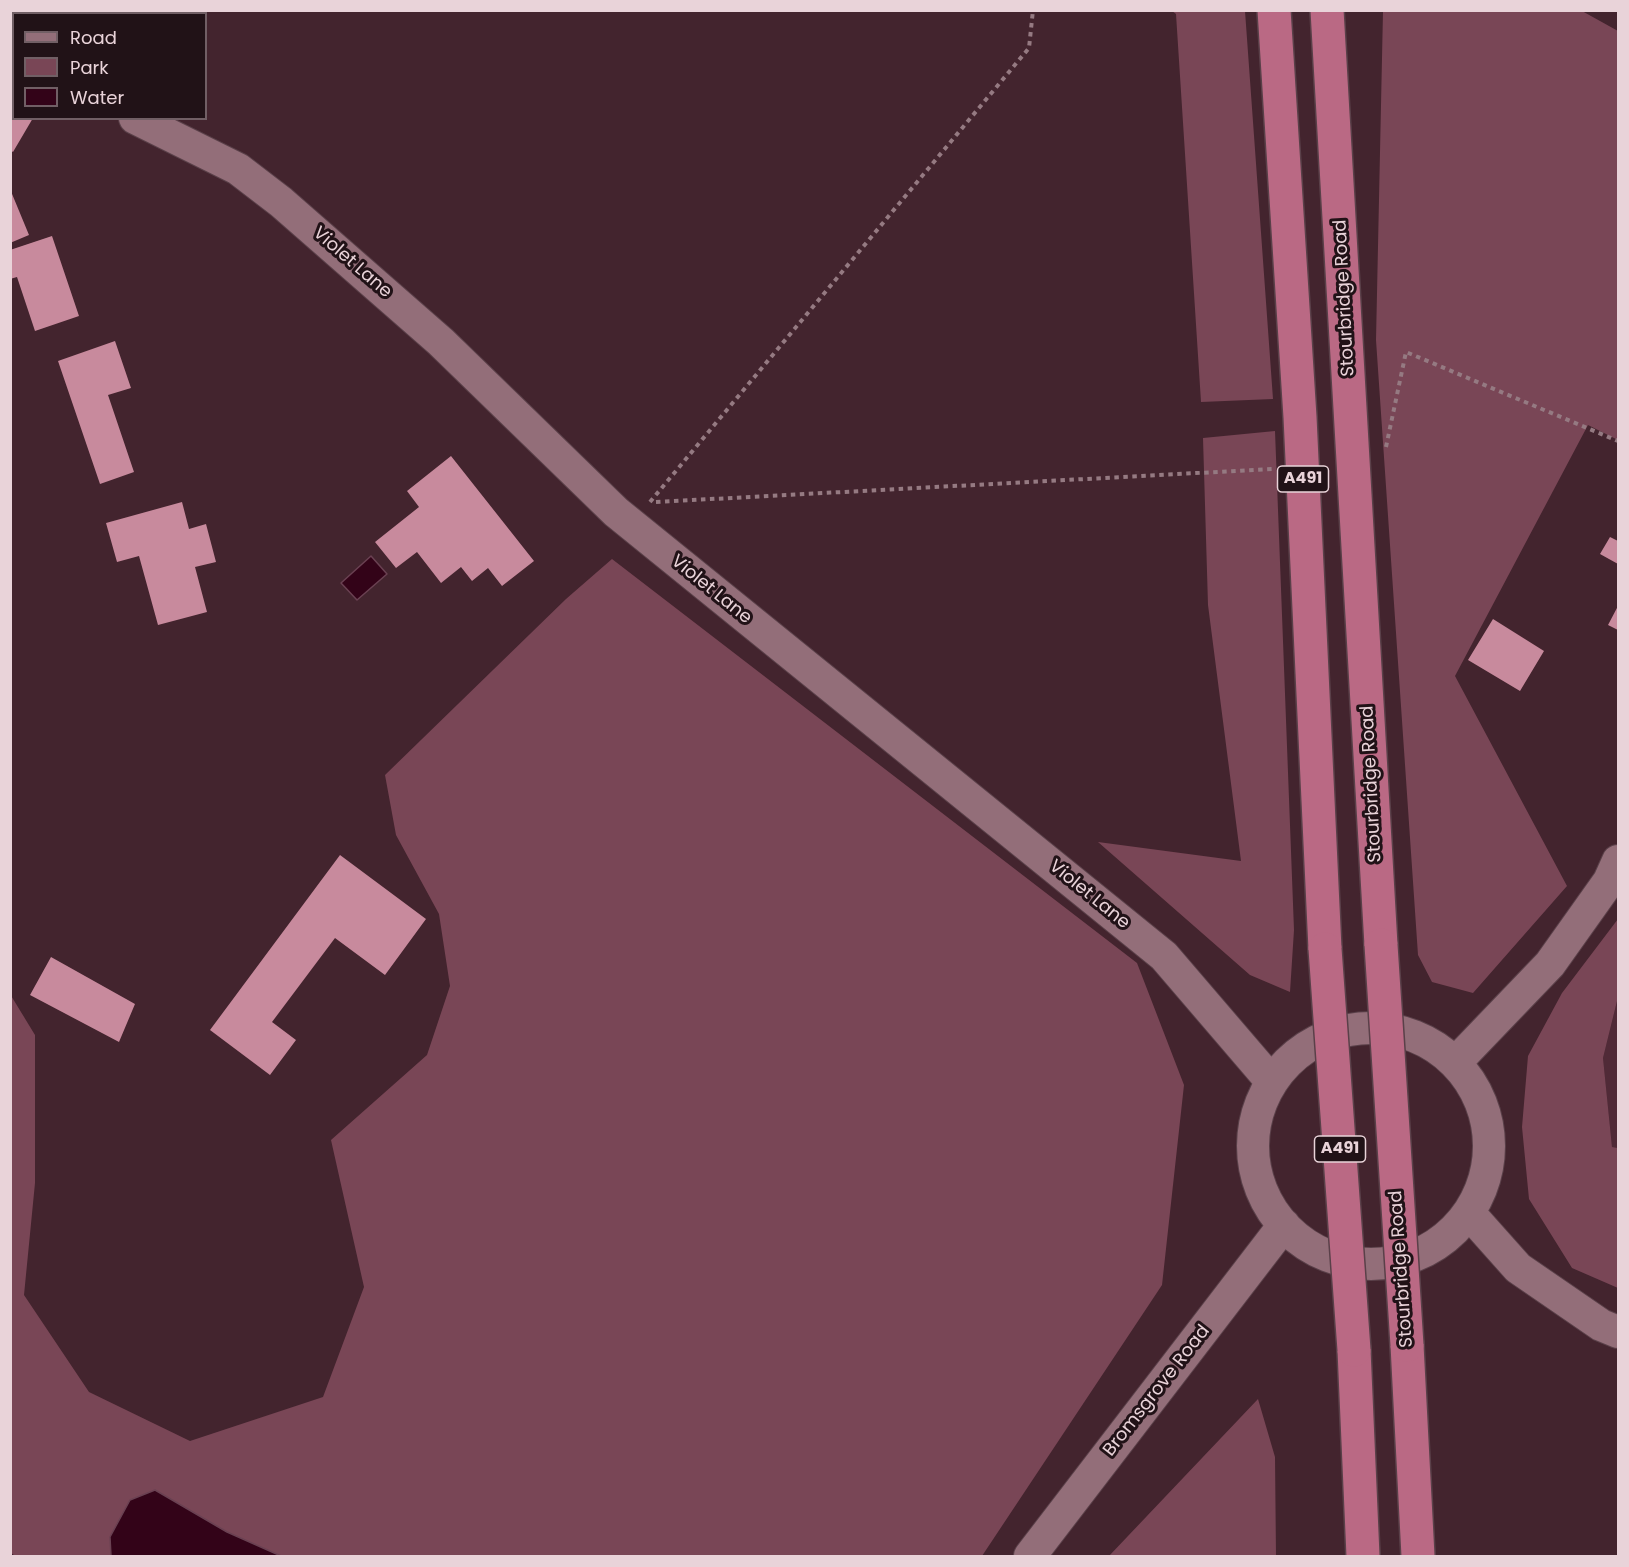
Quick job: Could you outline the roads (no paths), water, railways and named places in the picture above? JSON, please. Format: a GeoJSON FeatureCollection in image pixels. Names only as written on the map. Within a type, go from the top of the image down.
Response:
{"type":"FeatureCollection","features":[{"type":"Feature","properties":{"kind":"highway","name":"A491"},"geometry":{"type":"LineString","coordinates":[[1274,10],[1302,467],[1325,949],[1354,1350],[1363,1557]]}},
{"type":"Feature","properties":{"kind":"highway","name":"Stourbridge Road"},"geometry":{"type":"LineString","coordinates":[[1328,10],[1418,1557]]}},
{"type":"Feature","properties":{"kind":"street","name":"Violet Lane"},"geometry":{"type":"LineString","coordinates":[[139,120],[238,169],[281,202],[441,342],[616,512],[1164,956],[1272,1082]]}},
{"type":"Feature","properties":{"kind":"street"},"geometry":{"type":"LineString","coordinates":[[1455,1063],[1550,964],[1609,881],[1618,861]]}},
{"type":"Feature","properties":{"kind":"street"},"geometry":{"type":"LineString","coordinates":[[1356,1029],[1388,1029],[1429,1043],[1455,1063],[1471,1084],[1483,1107],[1489,1143],[1488,1163],[1483,1184],[1469,1213],[1436,1244],[1404,1259],[1384,1263],[1349,1261],[1332,1257],[1300,1239],[1284,1225],[1265,1196],[1255,1161],[1254,1138],[1258,1115],[1272,1082],[1301,1051],[1338,1032],[1356,1029]]}},
{"type":"Feature","properties":{"kind":"street"},"geometry":{"type":"LineString","coordinates":[[1469,1213],[1518,1268],[1601,1325],[1618,1332]]}},
{"type":"Feature","properties":{"kind":"street","name":"Bromsgrove Road"},"geometry":{"type":"LineString","coordinates":[[1030,1557],[1284,1225]]}},
{"type":"Feature","properties":{"kind":"water"},"geometry":{"type":"Polygon","coordinates":[[[371,556],[387,574],[357,600],[341,583],[371,556]]]}},
{"type":"Feature","properties":{"kind":"water"},"geometry":{"type":"Polygon","coordinates":[[[155,1490],[227,1532],[281,1556],[111,1556],[110,1537],[130,1500],[155,1490]]]}}]}
